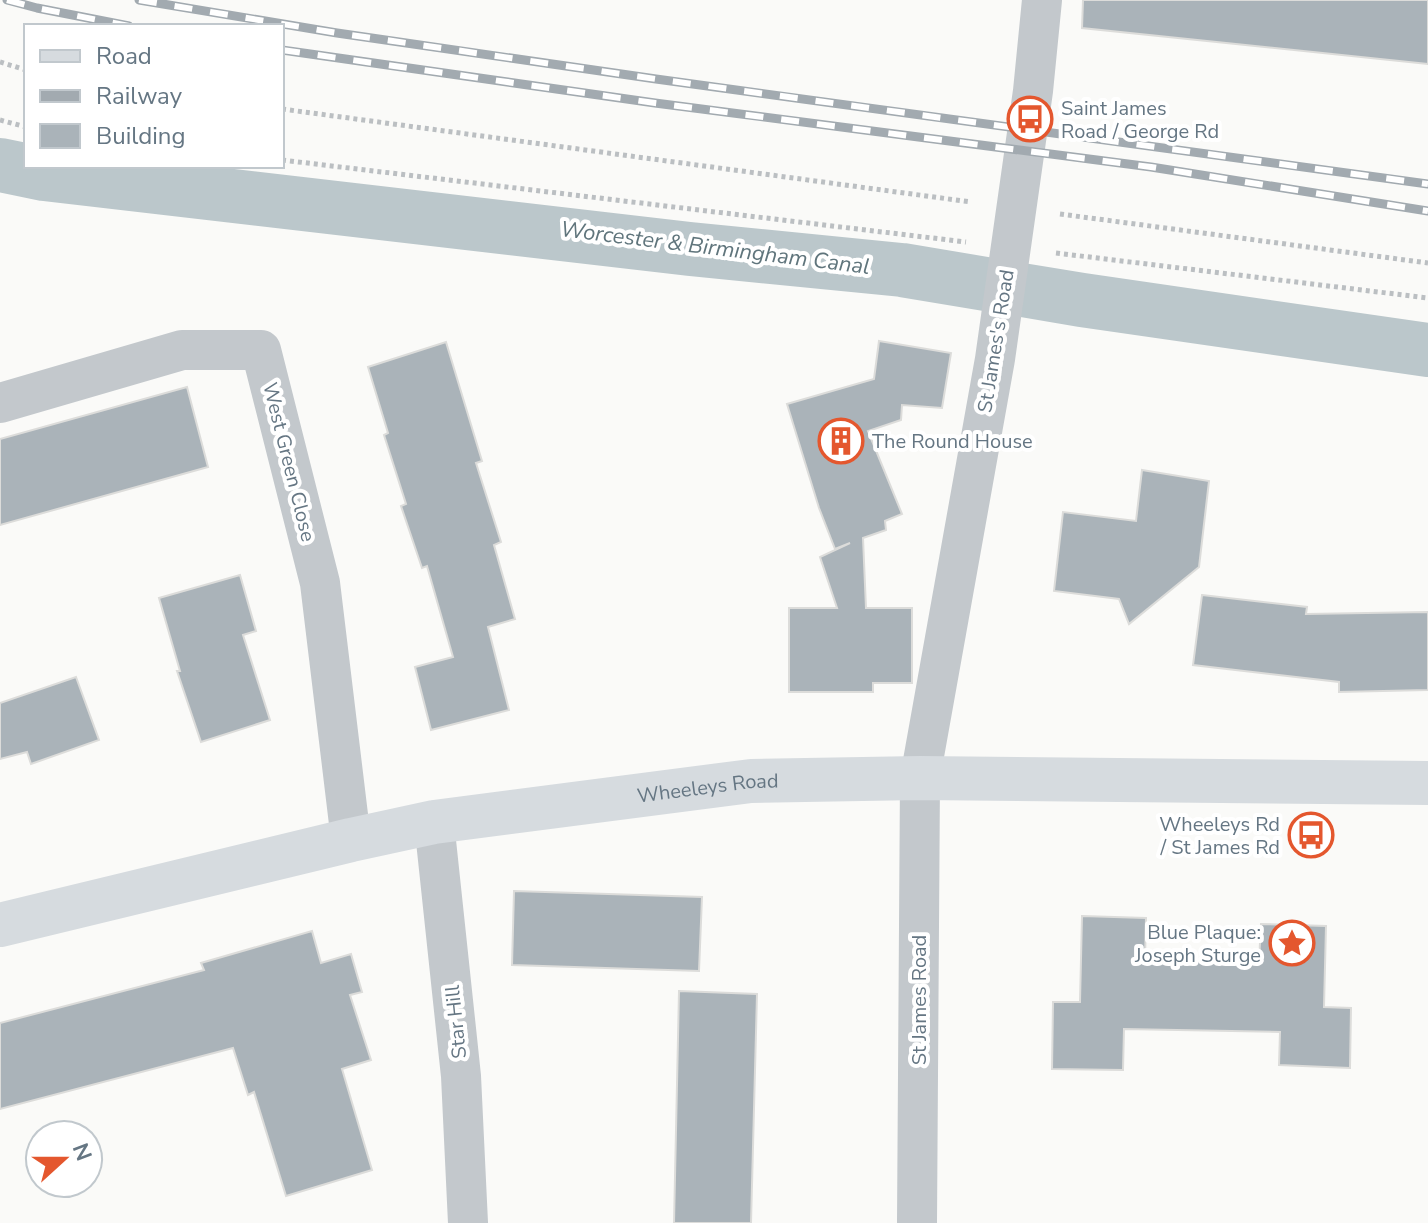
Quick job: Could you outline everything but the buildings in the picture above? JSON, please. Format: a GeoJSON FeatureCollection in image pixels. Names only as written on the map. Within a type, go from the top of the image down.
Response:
{"type":"FeatureCollection","features":[{"type":"Feature","properties":{"kind":"street","name":"St James's Road"},"geometry":{"type":"LineString","coordinates":[[920,778],[995,359],[1033,91],[1042,0]]}},
{"type":"Feature","properties":{"kind":"street","name":"West Green Close"},"geometry":{"type":"LineString","coordinates":[[0,403],[182,350],[261,350],[320,583],[351,840]]}},
{"type":"Feature","properties":{"kind":"street","name":"Wheeleys Road"},"geometry":{"type":"LineString","coordinates":[[0,925],[434,822],[751,781],[920,778],[1428,783]]}},
{"type":"Feature","properties":{"kind":"street","name":"St James Road"},"geometry":{"type":"LineString","coordinates":[[917,1223],[920,778]]}},
{"type":"Feature","properties":{"kind":"street","name":"Star Hill"},"geometry":{"type":"LineString","coordinates":[[434,822],[461,1076],[468,1223]]}},
{"type":"Feature","properties":{"kind":"path"},"geometry":{"type":"LineString","coordinates":[[0,62],[24,69]]}},
{"type":"Feature","properties":{"kind":"path"},"geometry":{"type":"LineString","coordinates":[[284,109],[983,203]]}},
{"type":"Feature","properties":{"kind":"path"},"geometry":{"type":"LineString","coordinates":[[0,120],[24,126]]}},
{"type":"Feature","properties":{"kind":"path"},"geometry":{"type":"LineString","coordinates":[[284,160],[974,243]]}},
{"type":"Feature","properties":{"kind":"path"},"geometry":{"type":"LineString","coordinates":[[1046,212],[1428,263]]}},
{"type":"Feature","properties":{"kind":"path"},"geometry":{"type":"LineString","coordinates":[[1052,252],[1428,298]]}},
{"type":"Feature","properties":{"kind":"waterway","name":"Worcester & Birmingham Canal"},"geometry":{"type":"LineString","coordinates":[[0,165],[44,174],[690,249],[902,270],[1082,300],[1428,350]]}},
{"type":"Feature","properties":{"kind":"railway"},"geometry":{"type":"LineString","coordinates":[[7,0],[119,24]]}},
{"type":"Feature","properties":{"kind":"railway"},"geometry":{"type":"LineString","coordinates":[[139,0],[283,24]]}},
{"type":"Feature","properties":{"kind":"railway"},"geometry":{"type":"LineString","coordinates":[[284,24],[656,79],[1428,184]]}},
{"type":"Feature","properties":{"kind":"railway"},"geometry":{"type":"LineString","coordinates":[[284,50],[655,103],[1151,167],[1428,211]]}},
{"type":"Feature","properties":{"kind":"place","name":"Saint James Road / George Rd"},"geometry":{"type":"Point","coordinates":[1030,119]}},
{"type":"Feature","properties":{"kind":"place","name":"The Round House"},"geometry":{"type":"Point","coordinates":[841,441]}},
{"type":"Feature","properties":{"kind":"place","name":"Wheeleys Rd / St James Rd"},"geometry":{"type":"Point","coordinates":[1311,835]}},
{"type":"Feature","properties":{"kind":"place","name":"Blue Plaque: Joseph Sturge"},"geometry":{"type":"Point","coordinates":[1292,943]}}]}
